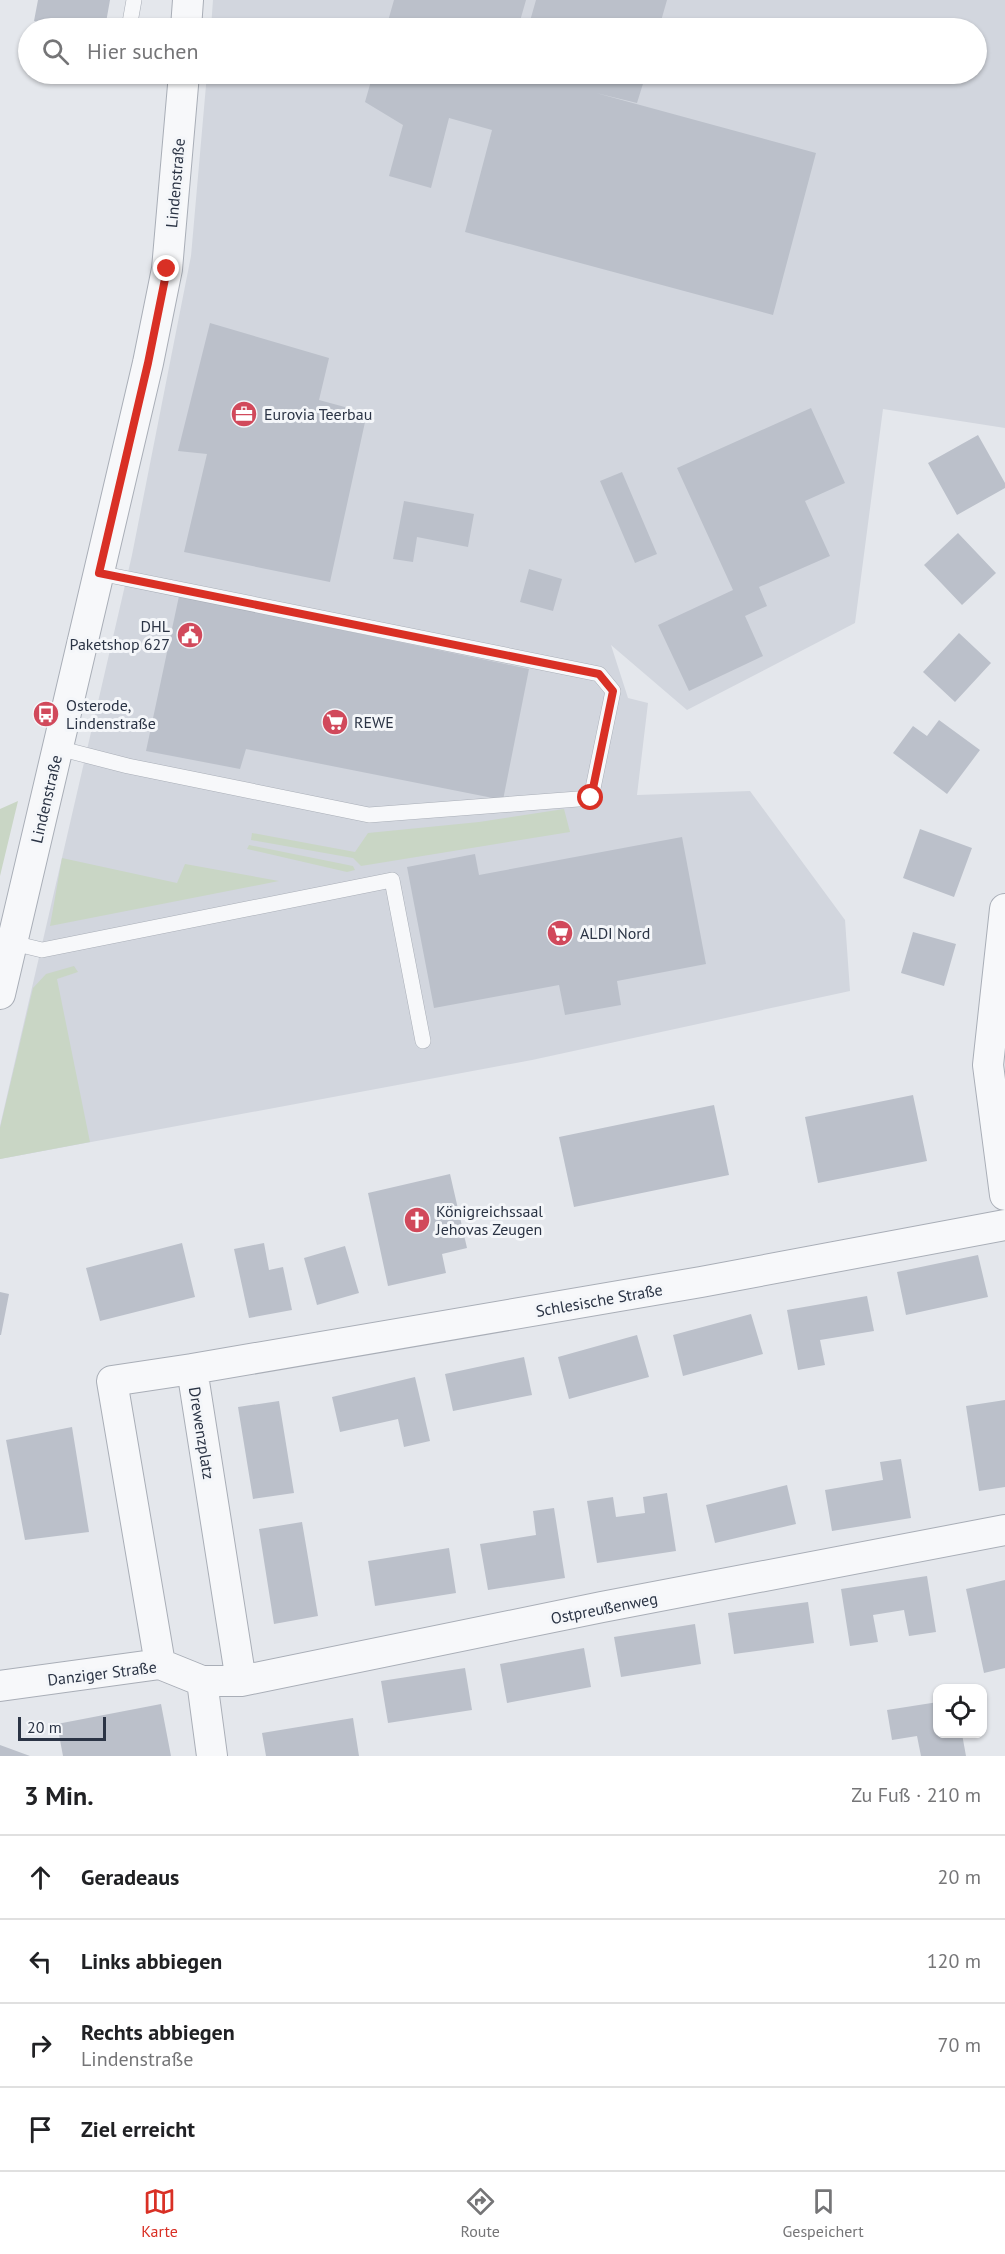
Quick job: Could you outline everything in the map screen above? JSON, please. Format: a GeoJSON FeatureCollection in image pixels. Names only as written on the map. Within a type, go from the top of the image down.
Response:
{"type":"FeatureCollection","features":[{"type":"Feature","properties":{"kind":"street"},"geometry":{"type":"LineString","coordinates":[[187,18],[188,0]]}},
{"type":"Feature","properties":{"kind":"street","name":"Lindenstraße"},"geometry":{"type":"LineString","coordinates":[[0,994],[148,363],[167,269],[183,84]]}},
{"type":"Feature","properties":{"kind":"street"},"geometry":{"type":"LineString","coordinates":[[1005,909],[988,1065],[1005,1195]]}},
{"type":"Feature","properties":{"kind":"street","name":"Schlesische Straße"},"geometry":{"type":"LineString","coordinates":[[192,1369],[701,1282],[1005,1225]]}},
{"type":"Feature","properties":{"kind":"street","name":"Drewenzplatz"},"geometry":{"type":"LineString","coordinates":[[160,1664],[112,1381],[192,1369],[242,1681]]}},
{"type":"Feature","properties":{"kind":"street","name":"Ostpreußenweg"},"geometry":{"type":"LineString","coordinates":[[202,1681],[242,1681],[603,1607],[1005,1530]]}},
{"type":"Feature","properties":{"kind":"street","name":"Danziger Straße"},"geometry":{"type":"LineString","coordinates":[[0,1686],[160,1664],[202,1681]]}},
{"type":"Feature","properties":{"kind":"street"},"geometry":{"type":"LineString","coordinates":[[202,1681],[212,1756]]}},
{"type":"Feature","properties":{"kind":"lane"},"geometry":{"type":"LineString","coordinates":[[131,18],[134,0]]}},
{"type":"Feature","properties":{"kind":"lane"},"geometry":{"type":"LineString","coordinates":[[58,748],[128,766],[369,815],[591,798],[613,691],[599,674],[99,573]]}},
{"type":"Feature","properties":{"kind":"lane"},"geometry":{"type":"LineString","coordinates":[[13,943],[42,950],[392,880],[423,1041]]}},
{"type":"Feature","properties":{"kind":"shaded area"},"geometry":{"type":"Polygon","coordinates":[[[213,0],[1005,0],[1005,428],[883,409],[855,623],[687,710],[611,645],[628,698],[648,703],[637,795],[750,791],[845,920],[850,991],[532,1060],[0,1159],[0,1126],[132,555],[191,256],[206,84],[987,84],[987,18],[212,18],[213,0]]]}},
{"type":"Feature","properties":{"kind":"green space"},"geometry":{"type":"Polygon","coordinates":[[[18,801],[0,876],[0,809],[18,801]]]}},
{"type":"Feature","properties":{"kind":"green space"},"geometry":{"type":"Polygon","coordinates":[[[564,809],[570,832],[361,866],[353,858],[251,840],[252,833],[355,852],[368,833],[479,822],[564,809]]]}},
{"type":"Feature","properties":{"kind":"green space"},"geometry":{"type":"Polygon","coordinates":[[[249,845],[353,866],[355,870],[347,872],[247,849],[249,845]]]}},
{"type":"Feature","properties":{"kind":"green space"},"geometry":{"type":"Polygon","coordinates":[[[62,858],[177,883],[185,864],[279,881],[50,926],[62,858]]]}},
{"type":"Feature","properties":{"kind":"green space"},"geometry":{"type":"Polygon","coordinates":[[[74,966],[78,972],[57,979],[90,1142],[0,1159],[0,1128],[33,988],[46,974],[74,966]]]}},
{"type":"Feature","properties":{"kind":"building"},"geometry":{"type":"Polygon","coordinates":[[[38,0],[110,0],[107,18],[35,18],[38,0]]]}},
{"type":"Feature","properties":{"kind":"building"},"geometry":{"type":"Polygon","coordinates":[[[394,0],[526,0],[521,18],[389,18],[394,0]]]}},
{"type":"Feature","properties":{"kind":"building"},"geometry":{"type":"Polygon","coordinates":[[[536,0],[667,0],[662,18],[531,18],[536,0]]]}},
{"type":"Feature","properties":{"kind":"building"},"geometry":{"type":"Polygon","coordinates":[[[370,84],[643,84],[637,103],[596,93],[816,153],[773,315],[465,232],[492,130],[449,118],[431,188],[389,176],[403,125],[365,102],[370,84]]]}},
{"type":"Feature","properties":{"kind":"building"},"geometry":{"type":"Polygon","coordinates":[[[210,323],[329,358],[319,400],[367,413],[330,582],[184,552],[207,454],[178,451],[210,323]]]}},
{"type":"Feature","properties":{"kind":"building"},"geometry":{"type":"Polygon","coordinates":[[[811,408],[845,483],[805,501],[830,556],[759,587],[767,606],[745,616],[763,656],[689,691],[658,625],[733,590],[677,468],[811,408]]]}},
{"type":"Feature","properties":{"kind":"building"},"geometry":{"type":"Polygon","coordinates":[[[978,435],[1005,483],[1005,488],[957,515],[928,463],[978,435]]]}},
{"type":"Feature","properties":{"kind":"building"},"geometry":{"type":"Polygon","coordinates":[[[622,472],[657,554],[635,563],[600,481],[622,472]]]}},
{"type":"Feature","properties":{"kind":"building"},"geometry":{"type":"Polygon","coordinates":[[[404,501],[474,514],[468,547],[417,537],[413,562],[393,559],[404,501]]]}},
{"type":"Feature","properties":{"kind":"building"},"geometry":{"type":"Polygon","coordinates":[[[958,533],[996,573],[962,605],[924,565],[958,533]]]}},
{"type":"Feature","properties":{"kind":"building"},"geometry":{"type":"Polygon","coordinates":[[[529,569],[562,579],[553,611],[520,602],[529,569]]]}},
{"type":"Feature","properties":{"kind":"building","name":"REWE"},"geometry":{"type":"Polygon","coordinates":[[[179,596],[529,669],[503,800],[246,749],[240,769],[146,751],[179,596]]]}},
{"type":"Feature","properties":{"kind":"building"},"geometry":{"type":"Polygon","coordinates":[[[959,633],[991,663],[955,702],[923,672],[959,633]]]}},
{"type":"Feature","properties":{"kind":"building"},"geometry":{"type":"Polygon","coordinates":[[[939,720],[980,750],[947,794],[893,753],[913,726],[927,736],[939,720]]]}},
{"type":"Feature","properties":{"kind":"building"},"geometry":{"type":"Polygon","coordinates":[[[920,829],[972,848],[954,897],[903,878],[920,829]]]}},
{"type":"Feature","properties":{"kind":"building","name":"ALDI Nord"},"geometry":{"type":"Polygon","coordinates":[[[682,837],[706,964],[617,981],[621,1005],[565,1015],[559,985],[434,1008],[407,867],[475,854],[479,875],[682,837]]]}},
{"type":"Feature","properties":{"kind":"building"},"geometry":{"type":"Polygon","coordinates":[[[913,932],[956,944],[944,986],[901,973],[913,932]]]}},
{"type":"Feature","properties":{"kind":"building"},"geometry":{"type":"Polygon","coordinates":[[[913,1095],[927,1161],[818,1183],[805,1117],[913,1095]]]}},
{"type":"Feature","properties":{"kind":"building"},"geometry":{"type":"Polygon","coordinates":[[[714,1105],[729,1175],[574,1207],[559,1137],[714,1105]]]}},
{"type":"Feature","properties":{"kind":"building","name":"Königreichssaal Jehovas Zeugen"},"geometry":{"type":"Polygon","coordinates":[[[450,1174],[467,1248],[442,1254],[446,1273],[388,1286],[368,1193],[450,1174]]]}},
{"type":"Feature","properties":{"kind":"building"},"geometry":{"type":"Polygon","coordinates":[[[182,1243],[195,1297],[100,1321],[86,1268],[182,1243]]]}},
{"type":"Feature","properties":{"kind":"building"},"geometry":{"type":"Polygon","coordinates":[[[264,1243],[269,1270],[283,1267],[292,1310],[249,1318],[234,1249],[264,1243]]]}},
{"type":"Feature","properties":{"kind":"building"},"geometry":{"type":"Polygon","coordinates":[[[345,1246],[359,1293],[317,1305],[304,1258],[345,1246]]]}},
{"type":"Feature","properties":{"kind":"building"},"geometry":{"type":"Polygon","coordinates":[[[978,1255],[988,1297],[906,1315],[897,1272],[978,1255]]]}},
{"type":"Feature","properties":{"kind":"building"},"geometry":{"type":"Polygon","coordinates":[[[0,1292],[9,1294],[1,1335],[0,1335],[0,1292]]]}},
{"type":"Feature","properties":{"kind":"building"},"geometry":{"type":"Polygon","coordinates":[[[867,1296],[874,1331],[820,1340],[825,1365],[798,1370],[787,1310],[867,1296]]]}},
{"type":"Feature","properties":{"kind":"building"},"geometry":{"type":"Polygon","coordinates":[[[751,1314],[763,1354],[683,1376],[673,1335],[751,1314]]]}},
{"type":"Feature","properties":{"kind":"building"},"geometry":{"type":"Polygon","coordinates":[[[637,1335],[649,1377],[569,1399],[558,1357],[637,1335]]]}},
{"type":"Feature","properties":{"kind":"building"},"geometry":{"type":"Polygon","coordinates":[[[524,1357],[532,1395],[453,1411],[445,1374],[524,1357]]]}},
{"type":"Feature","properties":{"kind":"building"},"geometry":{"type":"Polygon","coordinates":[[[415,1377],[430,1441],[404,1447],[398,1419],[340,1432],[332,1397],[415,1377]]]}},
{"type":"Feature","properties":{"kind":"building"},"geometry":{"type":"Polygon","coordinates":[[[1005,1400],[1005,1487],[979,1491],[966,1406],[1005,1400]]]}},
{"type":"Feature","properties":{"kind":"building"},"geometry":{"type":"Polygon","coordinates":[[[279,1401],[294,1493],[253,1499],[238,1407],[279,1401]]]}},
{"type":"Feature","properties":{"kind":"building"},"geometry":{"type":"Polygon","coordinates":[[[72,1427],[89,1532],[25,1540],[6,1440],[72,1427]]]}},
{"type":"Feature","properties":{"kind":"building"},"geometry":{"type":"Polygon","coordinates":[[[901,1459],[911,1518],[832,1531],[825,1490],[883,1480],[880,1462],[901,1459]]]}},
{"type":"Feature","properties":{"kind":"building"},"geometry":{"type":"Polygon","coordinates":[[[787,1485],[796,1524],[715,1543],[706,1505],[787,1485]]]}},
{"type":"Feature","properties":{"kind":"building"},"geometry":{"type":"Polygon","coordinates":[[[667,1493],[676,1551],[597,1563],[587,1501],[613,1497],[616,1517],[645,1513],[643,1497],[667,1493]]]}},
{"type":"Feature","properties":{"kind":"building"},"geometry":{"type":"Polygon","coordinates":[[[554,1508],[565,1578],[488,1590],[480,1544],[536,1535],[533,1511],[554,1508]]]}},
{"type":"Feature","properties":{"kind":"building"},"geometry":{"type":"Polygon","coordinates":[[[302,1522],[318,1616],[274,1624],[259,1529],[302,1522]]]}},
{"type":"Feature","properties":{"kind":"building"},"geometry":{"type":"Polygon","coordinates":[[[449,1548],[456,1593],[375,1606],[368,1561],[449,1548]]]}},
{"type":"Feature","properties":{"kind":"building"},"geometry":{"type":"Polygon","coordinates":[[[927,1576],[936,1632],[909,1636],[904,1610],[873,1615],[878,1642],[850,1646],[841,1589],[927,1576]]]}},
{"type":"Feature","properties":{"kind":"building"},"geometry":{"type":"Polygon","coordinates":[[[1005,1580],[1005,1668],[984,1673],[966,1589],[1005,1580]]]}},
{"type":"Feature","properties":{"kind":"building"},"geometry":{"type":"Polygon","coordinates":[[[808,1602],[814,1643],[734,1654],[728,1613],[808,1602]]]}},
{"type":"Feature","properties":{"kind":"building"},"geometry":{"type":"Polygon","coordinates":[[[695,1624],[701,1664],[621,1677],[614,1637],[695,1624]]]}},
{"type":"Feature","properties":{"kind":"building"},"geometry":{"type":"Polygon","coordinates":[[[584,1648],[591,1687],[507,1703],[500,1664],[584,1648]]]}},
{"type":"Feature","properties":{"kind":"building"},"geometry":{"type":"Polygon","coordinates":[[[465,1668],[472,1710],[388,1723],[381,1681],[465,1668]]]}},
{"type":"Feature","properties":{"kind":"building"},"geometry":{"type":"Polygon","coordinates":[[[933,1703],[933,1738],[963,1738],[966,1756],[921,1756],[917,1736],[892,1740],[887,1710],[933,1703]]]}},
{"type":"Feature","properties":{"kind":"building"},"geometry":{"type":"Polygon","coordinates":[[[161,1704],[171,1756],[63,1756],[57,1724],[161,1704]]]}},
{"type":"Feature","properties":{"kind":"building"},"geometry":{"type":"Polygon","coordinates":[[[353,1718],[359,1756],[266,1756],[262,1733],[353,1718]]]}},
{"type":"Feature","properties":{"kind":"building"},"geometry":{"type":"Polygon","coordinates":[[[0,1745],[30,1756],[0,1756],[0,1745]]]}},
{"type":"Feature","properties":{"kind":"place","name":"Eurovia Teerbau"},"geometry":{"type":"Point","coordinates":[244,414]}},
{"type":"Feature","properties":{"kind":"place","name":"DHL Paketshop 627"},"geometry":{"type":"Point","coordinates":[190,635]}},
{"type":"Feature","properties":{"kind":"place","name":"Osterode, Lindenstraße"},"geometry":{"type":"Point","coordinates":[46,714]}},
{"type":"Feature","properties":{"kind":"place","name":"REWE"},"geometry":{"type":"Point","coordinates":[335,722]}},
{"type":"Feature","properties":{"kind":"place","name":"ALDI Nord"},"geometry":{"type":"Point","coordinates":[560,933]}},
{"type":"Feature","properties":{"kind":"place","name":"Königreichssaal Jehovas Zeugen"},"geometry":{"type":"Point","coordinates":[417,1220]}},
{"type":"Feature","properties":{"kind":"route"},"geometry":{"type":"LineString","coordinates":[[167,269],[148,363],[99,573],[599,674],[613,691],[591,798]]}}]}
